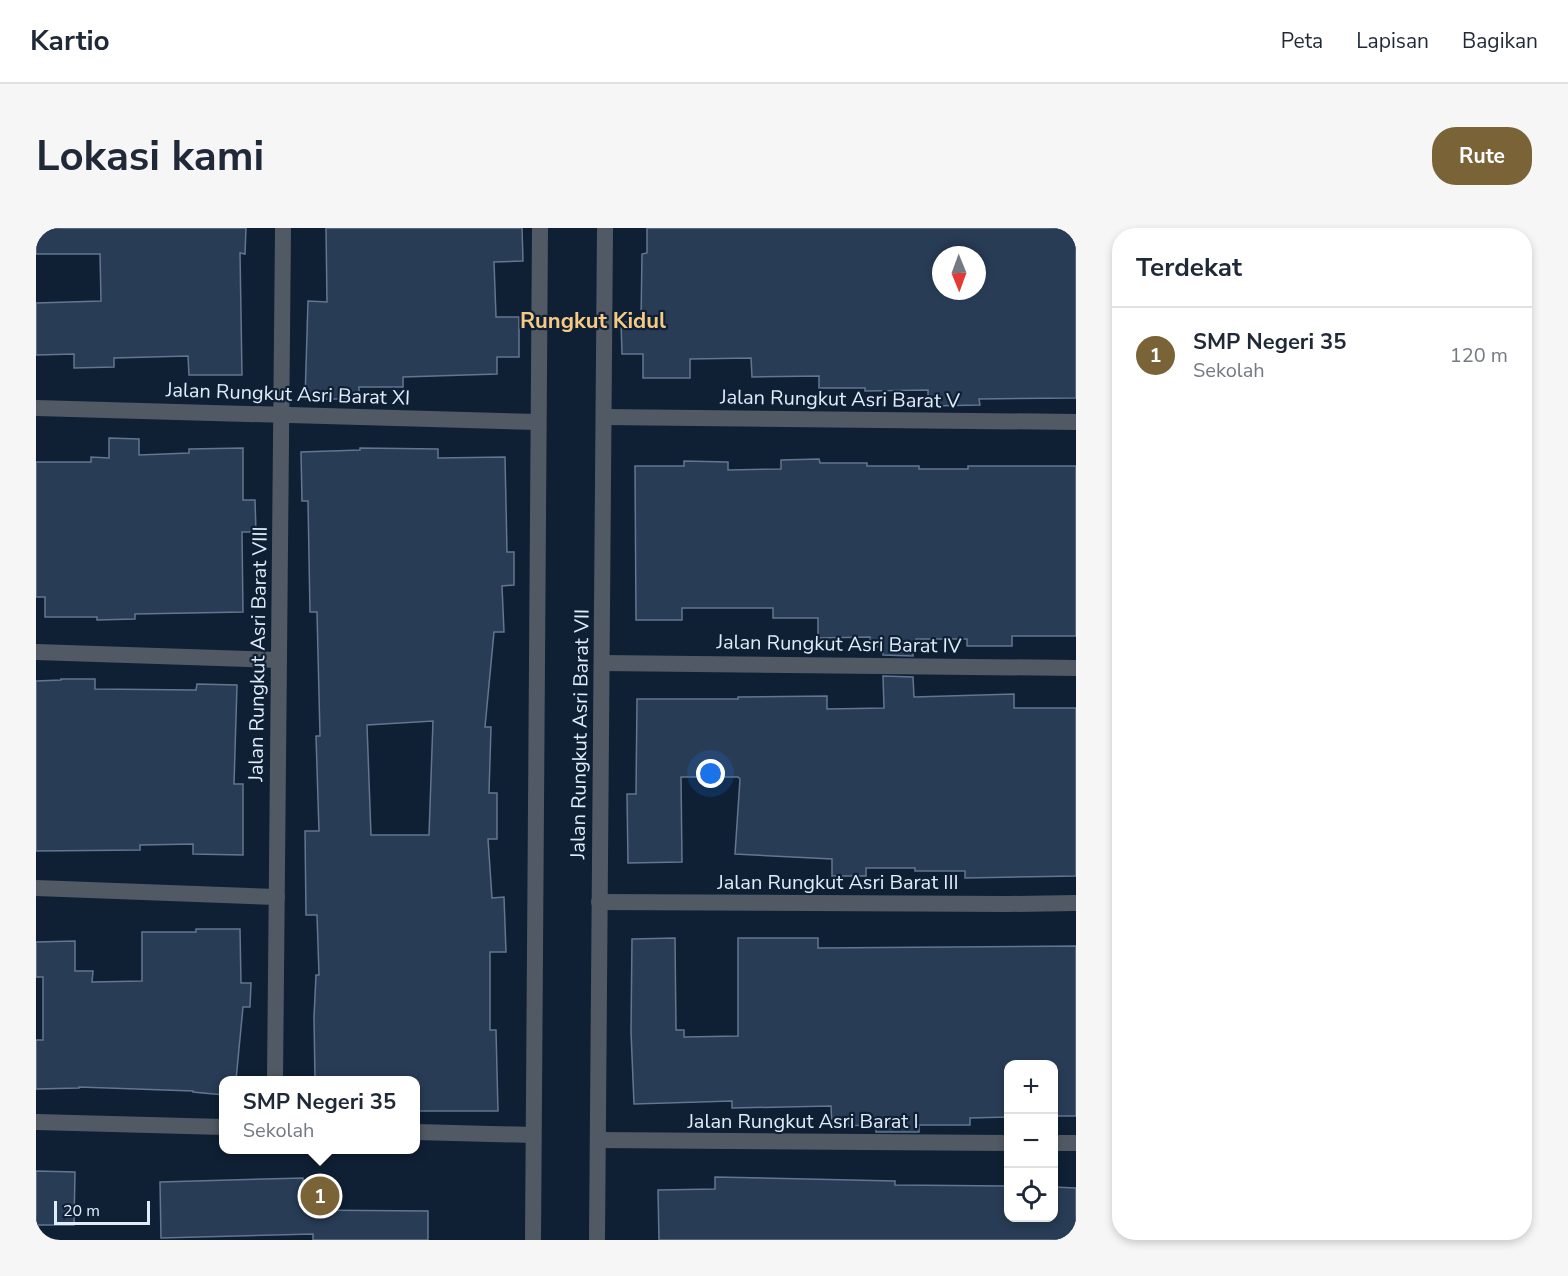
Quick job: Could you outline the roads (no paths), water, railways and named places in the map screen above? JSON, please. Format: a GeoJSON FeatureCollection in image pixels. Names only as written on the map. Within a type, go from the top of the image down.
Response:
{"type":"FeatureCollection","features":[{"type":"Feature","properties":{"kind":"street","name":"Jalan Rungkut Asri Barat VIII"},"geometry":{"type":"LineString","coordinates":[[275,1076],[283,228]]}},
{"type":"Feature","properties":{"kind":"street"},"geometry":{"type":"LineString","coordinates":[[533,1240],[540,228]]}},
{"type":"Feature","properties":{"kind":"street","name":"Jalan Rungkut Asri Barat VII"},"geometry":{"type":"LineString","coordinates":[[597,1240],[605,228]]}},
{"type":"Feature","properties":{"kind":"street","name":"Jalan Rungkut Asri Barat XI"},"geometry":{"type":"LineString","coordinates":[[36,408],[538,422]]}},
{"type":"Feature","properties":{"kind":"street","name":"Jalan Rungkut Asri Barat V"},"geometry":{"type":"LineString","coordinates":[[604,417],[1076,422]]}},
{"type":"Feature","properties":{"kind":"street"},"geometry":{"type":"LineString","coordinates":[[36,652],[279,660]]}},
{"type":"Feature","properties":{"kind":"street","name":"Jalan Rungkut Asri Barat IV"},"geometry":{"type":"LineString","coordinates":[[602,663],[1076,668]]}},
{"type":"Feature","properties":{"kind":"street"},"geometry":{"type":"LineString","coordinates":[[36,888],[277,897]]}},
{"type":"Feature","properties":{"kind":"street","name":"Jalan Rungkut Asri Barat III"},"geometry":{"type":"LineString","coordinates":[[599,902],[1076,903]]}},
{"type":"Feature","properties":{"kind":"street"},"geometry":{"type":"LineString","coordinates":[[36,1122],[219,1127]]}},
{"type":"Feature","properties":{"kind":"street"},"geometry":{"type":"LineString","coordinates":[[420,1132],[533,1135]]}},
{"type":"Feature","properties":{"kind":"street","name":"Jalan Rungkut Asri Barat I"},"geometry":{"type":"LineString","coordinates":[[598,1140],[1004,1143]]}},
{"type":"Feature","properties":{"kind":"street"},"geometry":{"type":"LineString","coordinates":[[1058,1143],[1076,1143]]}},
{"type":"Feature","properties":{"kind":"place","name":"SMP Negeri 35"},"geometry":{"type":"Point","coordinates":[320,1196]}},
{"type":"Feature","properties":{"kind":"district","name":"Rungkut Kidul"},"geometry":{"type":"Point","coordinates":[593,321]}}]}
